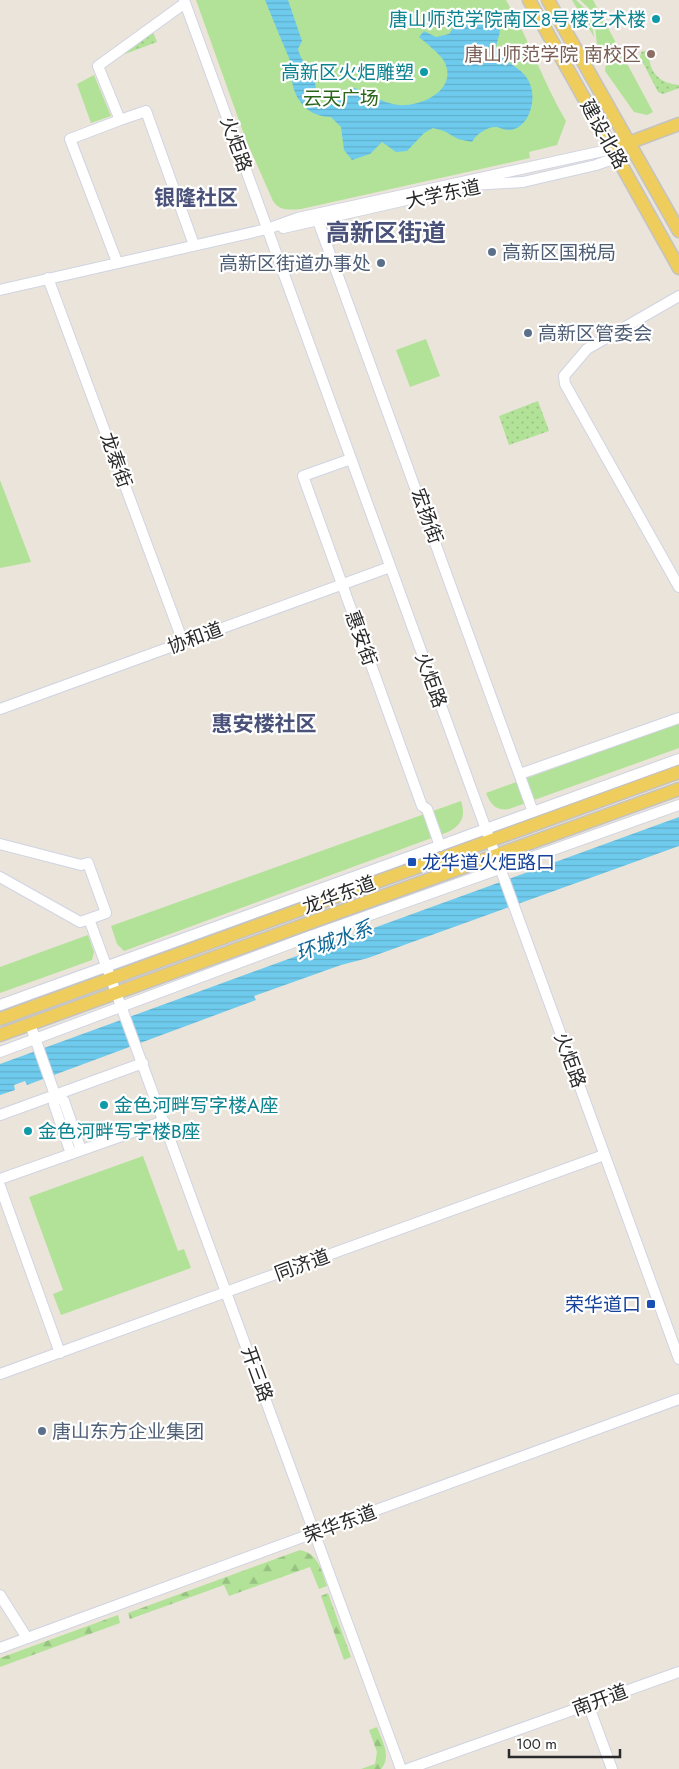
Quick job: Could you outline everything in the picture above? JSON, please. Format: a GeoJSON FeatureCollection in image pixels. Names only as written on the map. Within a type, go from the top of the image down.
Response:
{"type":"FeatureCollection","features":[{"type":"Feature","properties":{"kind":"main road","name":"建设北路"},"geometry":{"type":"LineString","coordinates":[[529,0],[679,268]]}},
{"type":"Feature","properties":{"kind":"main road","name":"建设北路"},"geometry":{"type":"LineString","coordinates":[[548,0],[679,231]]}},
{"type":"Feature","properties":{"kind":"main road"},"geometry":{"type":"LineString","coordinates":[[631,147],[679,124]]}},
{"type":"Feature","properties":{"kind":"main road"},"geometry":{"type":"LineString","coordinates":[[615,153],[679,132]]}},
{"type":"Feature","properties":{"kind":"main road","name":"龙华东道"},"geometry":{"type":"LineString","coordinates":[[0,1019],[112,979],[488,835],[679,772]]}},
{"type":"Feature","properties":{"kind":"main road","name":"龙华东道"},"geometry":{"type":"LineString","coordinates":[[0,1035],[679,789]]}},
{"type":"Feature","properties":{"kind":"street"},"geometry":{"type":"LineString","coordinates":[[120,120],[98,66],[184,2]]}},
{"type":"Feature","properties":{"kind":"street","name":"火炬路"},"geometry":{"type":"LineString","coordinates":[[184,2],[679,1359]]}},
{"type":"Feature","properties":{"kind":"street"},"geometry":{"type":"LineString","coordinates":[[117,262],[70,139],[146,111],[194,244]]}},
{"type":"Feature","properties":{"kind":"street","name":"大学东道"},"geometry":{"type":"LineString","coordinates":[[0,290],[194,244],[318,221],[472,185],[523,182],[596,165],[615,153]]}},
{"type":"Feature","properties":{"kind":"street","name":"大学东道"},"geometry":{"type":"LineString","coordinates":[[267,229],[298,218],[615,153]]}},
{"type":"Feature","properties":{"kind":"street","name":"宏扬街"},"geometry":{"type":"LineString","coordinates":[[318,221],[533,812]]}},
{"type":"Feature","properties":{"kind":"street","name":"龙泰街"},"geometry":{"type":"LineString","coordinates":[[48,278],[183,642]]}},
{"type":"Feature","properties":{"kind":"street"},"geometry":{"type":"LineString","coordinates":[[679,296],[587,348],[564,376],[565,384],[679,587]]}},
{"type":"Feature","properties":{"kind":"street","name":"惠安街"},"geometry":{"type":"LineString","coordinates":[[351,459],[303,476],[422,806],[427,809],[440,846]]}},
{"type":"Feature","properties":{"kind":"street","name":"协和道"},"geometry":{"type":"LineString","coordinates":[[0,709],[390,567]]}},
{"type":"Feature","properties":{"kind":"street"},"geometry":{"type":"LineString","coordinates":[[520,774],[679,718]]}},
{"type":"Feature","properties":{"kind":"street"},"geometry":{"type":"LineString","coordinates":[[0,1006],[440,846],[488,835],[533,812],[679,759]]}},
{"type":"Feature","properties":{"kind":"street"},"geometry":{"type":"LineString","coordinates":[[0,1052],[37,1043],[124,1012],[300,940],[501,870],[679,805]]}},
{"type":"Feature","properties":{"kind":"street"},"geometry":{"type":"LineString","coordinates":[[0,844],[81,865],[88,863],[106,913],[80,922],[0,877]]}},
{"type":"Feature","properties":{"kind":"street","name":"开三路"},"geometry":{"type":"LineString","coordinates":[[89,918],[401,1769]]}},
{"type":"Feature","properties":{"kind":"street"},"geometry":{"type":"LineString","coordinates":[[30,1024],[54,1090],[54,1104],[76,1152]]}},
{"type":"Feature","properties":{"kind":"street"},"geometry":{"type":"LineString","coordinates":[[0,1115],[54,1090],[143,1063]]}},
{"type":"Feature","properties":{"kind":"street"},"geometry":{"type":"LineString","coordinates":[[0,1179],[164,1121]]}},
{"type":"Feature","properties":{"kind":"street","name":"同济道"},"geometry":{"type":"LineString","coordinates":[[0,1374],[604,1155]]}},
{"type":"Feature","properties":{"kind":"street"},"geometry":{"type":"LineString","coordinates":[[0,1186],[60,1353]]}},
{"type":"Feature","properties":{"kind":"street","name":"荣华东道"},"geometry":{"type":"LineString","coordinates":[[0,1648],[679,1399]]}},
{"type":"Feature","properties":{"kind":"street"},"geometry":{"type":"LineString","coordinates":[[0,1595],[27,1638]]}},
{"type":"Feature","properties":{"kind":"street","name":"南开道"},"geometry":{"type":"LineString","coordinates":[[408,1769],[679,1672]]}},
{"type":"Feature","properties":{"kind":"street"},"geometry":{"type":"LineString","coordinates":[[588,1704],[612,1769]]}},
{"type":"Feature","properties":{"kind":"green space","name":"云天广场"},"geometry":{"type":"Polygon","coordinates":[[[196,0],[506,0],[566,121],[557,145],[529,152],[530,158],[301,209],[289,210],[278,207],[273,201],[246,140],[196,0]]]}},
{"type":"Feature","properties":{"kind":"green space"},"geometry":{"type":"Polygon","coordinates":[[[572,0],[576,0],[590,13],[594,37],[572,0]]]}},
{"type":"Feature","properties":{"kind":"green space"},"geometry":{"type":"Polygon","coordinates":[[[580,0],[593,0],[653,112],[647,115],[634,112],[605,71],[606,64],[597,46],[594,13],[580,0]]]}},
{"type":"Feature","properties":{"kind":"green space"},"geometry":{"type":"Polygon","coordinates":[[[153,32],[157,42],[101,63],[153,32]]]}},
{"type":"Feature","properties":{"kind":"green space"},"geometry":{"type":"Polygon","coordinates":[[[650,49],[649,57],[652,69],[660,79],[679,85],[679,88],[663,94],[658,92],[640,57],[641,52],[650,49]]]}},
{"type":"Feature","properties":{"kind":"green space"},"geometry":{"type":"Polygon","coordinates":[[[94,75],[111,116],[91,123],[77,84],[94,75]]]}},
{"type":"Feature","properties":{"kind":"green space"},"geometry":{"type":"Polygon","coordinates":[[[426,339],[440,376],[410,387],[396,350],[426,339]]]}},
{"type":"Feature","properties":{"kind":"green space"},"geometry":{"type":"Polygon","coordinates":[[[538,401],[549,431],[509,445],[499,416],[538,401]]]}},
{"type":"Feature","properties":{"kind":"green space"},"geometry":{"type":"Polygon","coordinates":[[[0,480],[31,562],[0,568],[0,480]]]}},
{"type":"Feature","properties":{"kind":"green space"},"geometry":{"type":"Polygon","coordinates":[[[679,723],[679,748],[509,809],[501,809],[494,806],[486,793],[679,723]]]}},
{"type":"Feature","properties":{"kind":"green space"},"geometry":{"type":"Polygon","coordinates":[[[461,801],[462,820],[448,832],[124,951],[117,944],[111,926],[461,801]]]}},
{"type":"Feature","properties":{"kind":"green space"},"geometry":{"type":"Polygon","coordinates":[[[88,935],[94,952],[92,960],[0,993],[0,967],[88,935]]]}},
{"type":"Feature","properties":{"kind":"green space"},"geometry":{"type":"Polygon","coordinates":[[[143,1156],[178,1251],[184,1249],[191,1268],[61,1315],[53,1294],[63,1290],[29,1197],[143,1156]]]}},
{"type":"Feature","properties":{"kind":"green space"},"geometry":{"type":"Polygon","coordinates":[[[300,1550],[315,1559],[327,1586],[319,1589],[310,1567],[229,1596],[224,1585],[130,1619],[128,1613],[300,1550]]]}},
{"type":"Feature","properties":{"kind":"green space"},"geometry":{"type":"Polygon","coordinates":[[[328,1593],[351,1657],[344,1660],[321,1596],[328,1593]]]}},
{"type":"Feature","properties":{"kind":"green space"},"geometry":{"type":"Polygon","coordinates":[[[118,1615],[120,1623],[0,1667],[0,1658],[118,1615]]]}},
{"type":"Feature","properties":{"kind":"green space"},"geometry":{"type":"Polygon","coordinates":[[[377,1727],[385,1748],[386,1759],[381,1769],[361,1769],[375,1764],[377,1752],[369,1730],[377,1727]]]}},
{"type":"Feature","properties":{"kind":"water"},"geometry":{"type":"Polygon","coordinates":[[[265,0],[288,0],[302,41],[298,49],[299,53],[315,81],[317,98],[323,104],[333,101],[351,87],[398,105],[417,103],[436,94],[447,80],[447,71],[442,58],[419,37],[424,31],[436,37],[449,34],[456,24],[457,17],[477,9],[489,10],[498,20],[500,29],[496,49],[500,55],[525,75],[531,87],[532,100],[529,114],[526,120],[516,129],[509,130],[497,127],[486,129],[479,133],[472,142],[458,139],[444,131],[433,128],[424,133],[407,151],[396,152],[382,142],[370,154],[352,160],[344,150],[341,127],[331,117],[310,111],[300,102],[296,95],[292,81],[290,61],[265,0]]]}},
{"type":"Feature","properties":{"kind":"water"},"geometry":{"type":"Polygon","coordinates":[[[679,817],[679,846],[368,958],[341,965],[254,996],[256,1000],[27,1085],[25,1081],[14,1085],[15,1090],[0,1095],[0,1064],[679,817]]]}},
{"type":"Feature","properties":{"kind":"place","name":"唐山师范学院南区8号楼艺术楼"},"geometry":{"type":"Point","coordinates":[656,19]}},
{"type":"Feature","properties":{"kind":"place","name":"唐山师范学院 南校区"},"geometry":{"type":"Point","coordinates":[651,54]}},
{"type":"Feature","properties":{"kind":"place","name":"高新区火炬雕塑"},"geometry":{"type":"Point","coordinates":[424,72]}},
{"type":"Feature","properties":{"kind":"place","name":"高新区国税局"},"geometry":{"type":"Point","coordinates":[492,252]}},
{"type":"Feature","properties":{"kind":"place","name":"高新区街道办事处"},"geometry":{"type":"Point","coordinates":[381,263]}},
{"type":"Feature","properties":{"kind":"place","name":"高新区管委会"},"geometry":{"type":"Point","coordinates":[528,333]}},
{"type":"Feature","properties":{"kind":"place","name":"龙华道火炬路口"},"geometry":{"type":"Point","coordinates":[412,862]}},
{"type":"Feature","properties":{"kind":"place","name":"金色河畔写字楼A座"},"geometry":{"type":"Point","coordinates":[104,1105]}},
{"type":"Feature","properties":{"kind":"place","name":"金色河畔写字楼B座"},"geometry":{"type":"Point","coordinates":[28,1131]}},
{"type":"Feature","properties":{"kind":"place","name":"荣华道口"},"geometry":{"type":"Point","coordinates":[651,1304]}},
{"type":"Feature","properties":{"kind":"place","name":"唐山东方企业集团"},"geometry":{"type":"Point","coordinates":[42,1431]}},
{"type":"Feature","properties":{"kind":"district","name":"银隆社区"},"geometry":{"type":"Point","coordinates":[196,198]}},
{"type":"Feature","properties":{"kind":"district","name":"高新区街道"},"geometry":{"type":"Point","coordinates":[386,232]}},
{"type":"Feature","properties":{"kind":"district","name":"惠安楼社区"},"geometry":{"type":"Point","coordinates":[264,724]}},
{"type":"Feature","properties":{"kind":"water label","name":"环城水系"},"geometry":{"type":"Point","coordinates":[334,941]}}]}
